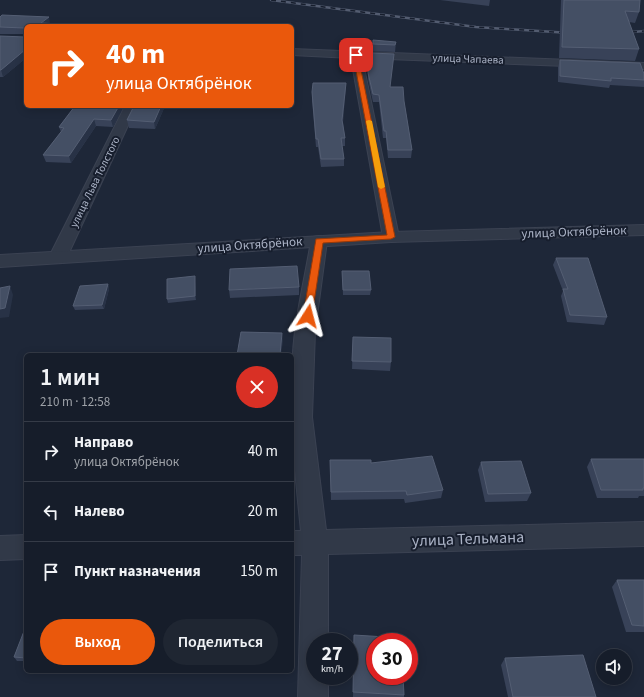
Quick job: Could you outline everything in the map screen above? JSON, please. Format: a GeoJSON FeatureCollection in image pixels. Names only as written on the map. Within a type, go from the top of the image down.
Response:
{"type":"FeatureCollection","features":[{"type":"Feature","properties":{"kind":"street","name":"улица Чапаева"},"geometry":{"type":"LineString","coordinates":[[294,52],[644,66]]}},
{"type":"Feature","properties":{"kind":"street"},"geometry":{"type":"LineString","coordinates":[[356,55],[391,237]]}},
{"type":"Feature","properties":{"kind":"street","name":"улица Льва Толстого"},"geometry":{"type":"LineString","coordinates":[[58,257],[130,108]]}},
{"type":"Feature","properties":{"kind":"street","name":"улица Октябрёнок"},"geometry":{"type":"LineString","coordinates":[[0,261],[391,237],[644,230]]}},
{"type":"Feature","properties":{"kind":"street"},"geometry":{"type":"LineString","coordinates":[[313,697],[304,543],[301,417],[305,331],[319,241]]}},
{"type":"Feature","properties":{"kind":"street","name":"улица Тельмана"},"geometry":{"type":"LineString","coordinates":[[304,543],[644,534]]}},
{"type":"Feature","properties":{"kind":"street"},"geometry":{"type":"LineString","coordinates":[[0,548],[24,547]]}},
{"type":"Feature","properties":{"kind":"building"},"geometry":{"type":"Polygon","coordinates":[[[564,0],[640,0],[639,12],[625,11],[639,49],[562,47],[564,0]]]}},
{"type":"Feature","properties":{"kind":"building"},"geometry":{"type":"Polygon","coordinates":[[[2,15],[49,17],[41,23],[57,24],[24,24],[24,28],[0,27],[0,17],[2,15]]]}},
{"type":"Feature","properties":{"kind":"building"},"geometry":{"type":"Polygon","coordinates":[[[0,36],[24,37],[24,51],[1,70],[0,70],[0,36]]]}},
{"type":"Feature","properties":{"kind":"building"},"geometry":{"type":"Polygon","coordinates":[[[373,40],[396,42],[395,45],[373,44],[373,40]]]}},
{"type":"Feature","properties":{"kind":"building"},"geometry":{"type":"Polygon","coordinates":[[[371,53],[394,54],[390,87],[403,87],[412,150],[388,150],[379,95],[373,94],[368,73],[371,53]]]}},
{"type":"Feature","properties":{"kind":"building"},"geometry":{"type":"Polygon","coordinates":[[[560,60],[640,63],[644,74],[644,80],[611,78],[611,81],[560,76],[560,60]]]}},
{"type":"Feature","properties":{"kind":"building"},"geometry":{"type":"Polygon","coordinates":[[[313,83],[346,83],[342,120],[345,138],[341,138],[344,159],[321,159],[318,139],[316,139],[312,92],[313,83]]]}},
{"type":"Feature","properties":{"kind":"building"},"geometry":{"type":"Polygon","coordinates":[[[73,108],[118,108],[111,120],[94,119],[69,156],[43,155],[64,128],[59,127],[73,108]]]}},
{"type":"Feature","properties":{"kind":"building"},"geometry":{"type":"Polygon","coordinates":[[[133,108],[160,108],[154,122],[127,120],[133,108]]]}},
{"type":"Feature","properties":{"kind":"building"},"geometry":{"type":"Polygon","coordinates":[[[556,258],[588,258],[607,317],[570,315],[563,289],[568,289],[556,258]]]}},
{"type":"Feature","properties":{"kind":"building"},"geometry":{"type":"Polygon","coordinates":[[[297,266],[299,287],[229,290],[230,269],[297,266]]]}},
{"type":"Feature","properties":{"kind":"building"},"geometry":{"type":"Polygon","coordinates":[[[342,271],[369,271],[371,290],[343,290],[342,271]]]}},
{"type":"Feature","properties":{"kind":"building"},"geometry":{"type":"Polygon","coordinates":[[[195,276],[195,296],[167,299],[167,279],[195,276]]]}},
{"type":"Feature","properties":{"kind":"building"},"geometry":{"type":"Polygon","coordinates":[[[108,284],[102,305],[73,306],[80,286],[108,284]]]}},
{"type":"Feature","properties":{"kind":"building"},"geometry":{"type":"Polygon","coordinates":[[[10,286],[5,308],[0,309],[0,288],[10,286]]]}},
{"type":"Feature","properties":{"kind":"building"},"geometry":{"type":"Polygon","coordinates":[[[241,332],[282,333],[280,353],[237,353],[241,332]]]}},
{"type":"Feature","properties":{"kind":"building"},"geometry":{"type":"Polygon","coordinates":[[[353,337],[391,338],[391,362],[352,361],[353,337]]]}},
{"type":"Feature","properties":{"kind":"building"},"geometry":{"type":"Polygon","coordinates":[[[432,456],[443,490],[407,495],[406,491],[331,492],[330,460],[371,460],[371,463],[432,456]]]}},
{"type":"Feature","properties":{"kind":"building"},"geometry":{"type":"Polygon","coordinates":[[[591,459],[644,459],[643,490],[601,490],[591,459]]]}},
{"type":"Feature","properties":{"kind":"building"},"geometry":{"type":"Polygon","coordinates":[[[521,461],[531,493],[488,494],[481,462],[521,461]]]}},
{"type":"Feature","properties":{"kind":"building"},"geometry":{"type":"Polygon","coordinates":[[[617,580],[644,580],[644,626],[632,625],[617,580]]]}},
{"type":"Feature","properties":{"kind":"building"},"geometry":{"type":"Polygon","coordinates":[[[24,631],[24,658],[14,657],[24,631]]]}},
{"type":"Feature","properties":{"kind":"building"},"geometry":{"type":"Polygon","coordinates":[[[358,635],[366,636],[366,685],[403,685],[404,695],[353,692],[353,685],[358,685],[358,635]]]}},
{"type":"Feature","properties":{"kind":"building"},"geometry":{"type":"Polygon","coordinates":[[[583,655],[596,697],[513,697],[505,658],[583,655]]]}},
{"type":"Feature","properties":{"kind":"railway"},"geometry":{"type":"LineString","coordinates":[[271,0],[476,27],[570,33]]}},
{"type":"Feature","properties":{"kind":"railway"},"geometry":{"type":"LineString","coordinates":[[622,33],[644,31]]}},
{"type":"Feature","properties":{"kind":"slow traffic"},"geometry":{"type":"LineString","coordinates":[[369,121],[381,187]]}},
{"type":"Feature","properties":{"kind":"route"},"geometry":{"type":"LineString","coordinates":[[308,316],[319,241],[391,237],[356,55]]}}]}
